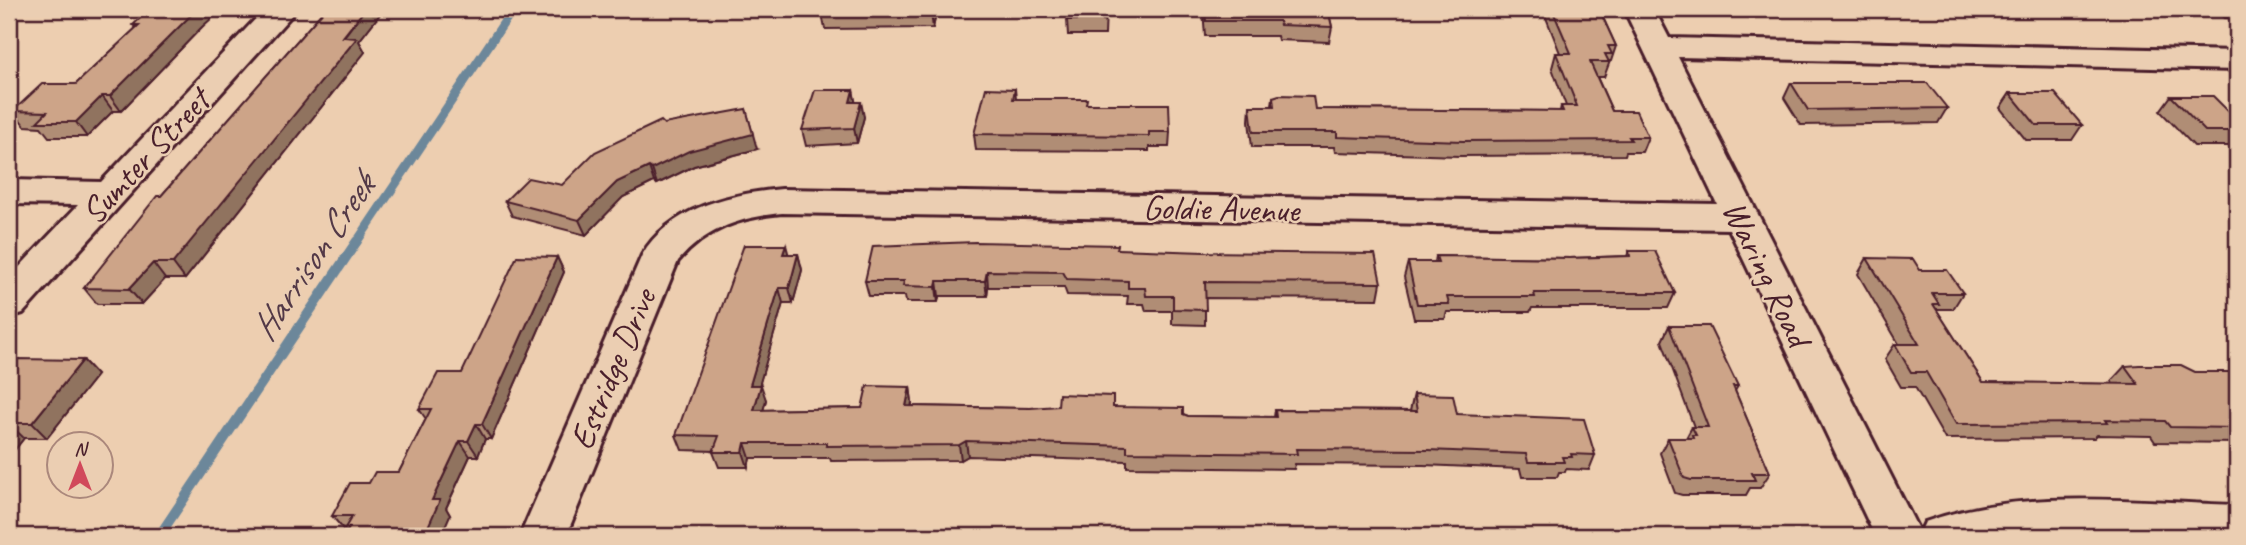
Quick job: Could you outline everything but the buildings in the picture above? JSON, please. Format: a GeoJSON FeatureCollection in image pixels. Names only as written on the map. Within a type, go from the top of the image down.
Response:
{"type":"FeatureCollection","features":[{"type":"Feature","properties":{"kind":"street","name":"Sumter Street"},"geometry":{"type":"LineString","coordinates":[[9,303],[282,9]]}},
{"type":"Feature","properties":{"kind":"street","name":"Waring Road"},"geometry":{"type":"LineString","coordinates":[[1639,9],[1898,536]]}},
{"type":"Feature","properties":{"kind":"street"},"geometry":{"type":"LineString","coordinates":[[1658,47],[2237,60]]}},
{"type":"Feature","properties":{"kind":"street"},"geometry":{"type":"LineString","coordinates":[[9,192],[109,194]]}},
{"type":"Feature","properties":{"kind":"street","name":"Goldie Avenue"},"geometry":{"type":"LineString","coordinates":[[705,220],[748,205],[782,201],[1739,217]]}},
{"type":"Feature","properties":{"kind":"street","name":"Estridge Drive"},"geometry":{"type":"LineString","coordinates":[[543,536],[651,274],[669,245],[705,220]]}},
{"type":"Feature","properties":{"kind":"street"},"geometry":{"type":"LineString","coordinates":[[1942,536],[1997,524],[2048,522],[2237,525]]}},
{"type":"Feature","properties":{"kind":"waterway","name":"Harrison Creek"},"geometry":{"type":"LineString","coordinates":[[356,243],[513,9]]}},
{"type":"Feature","properties":{"kind":"waterway","name":"Harrison Creek"},"geometry":{"type":"LineString","coordinates":[[159,536],[357,241]]}}]}
